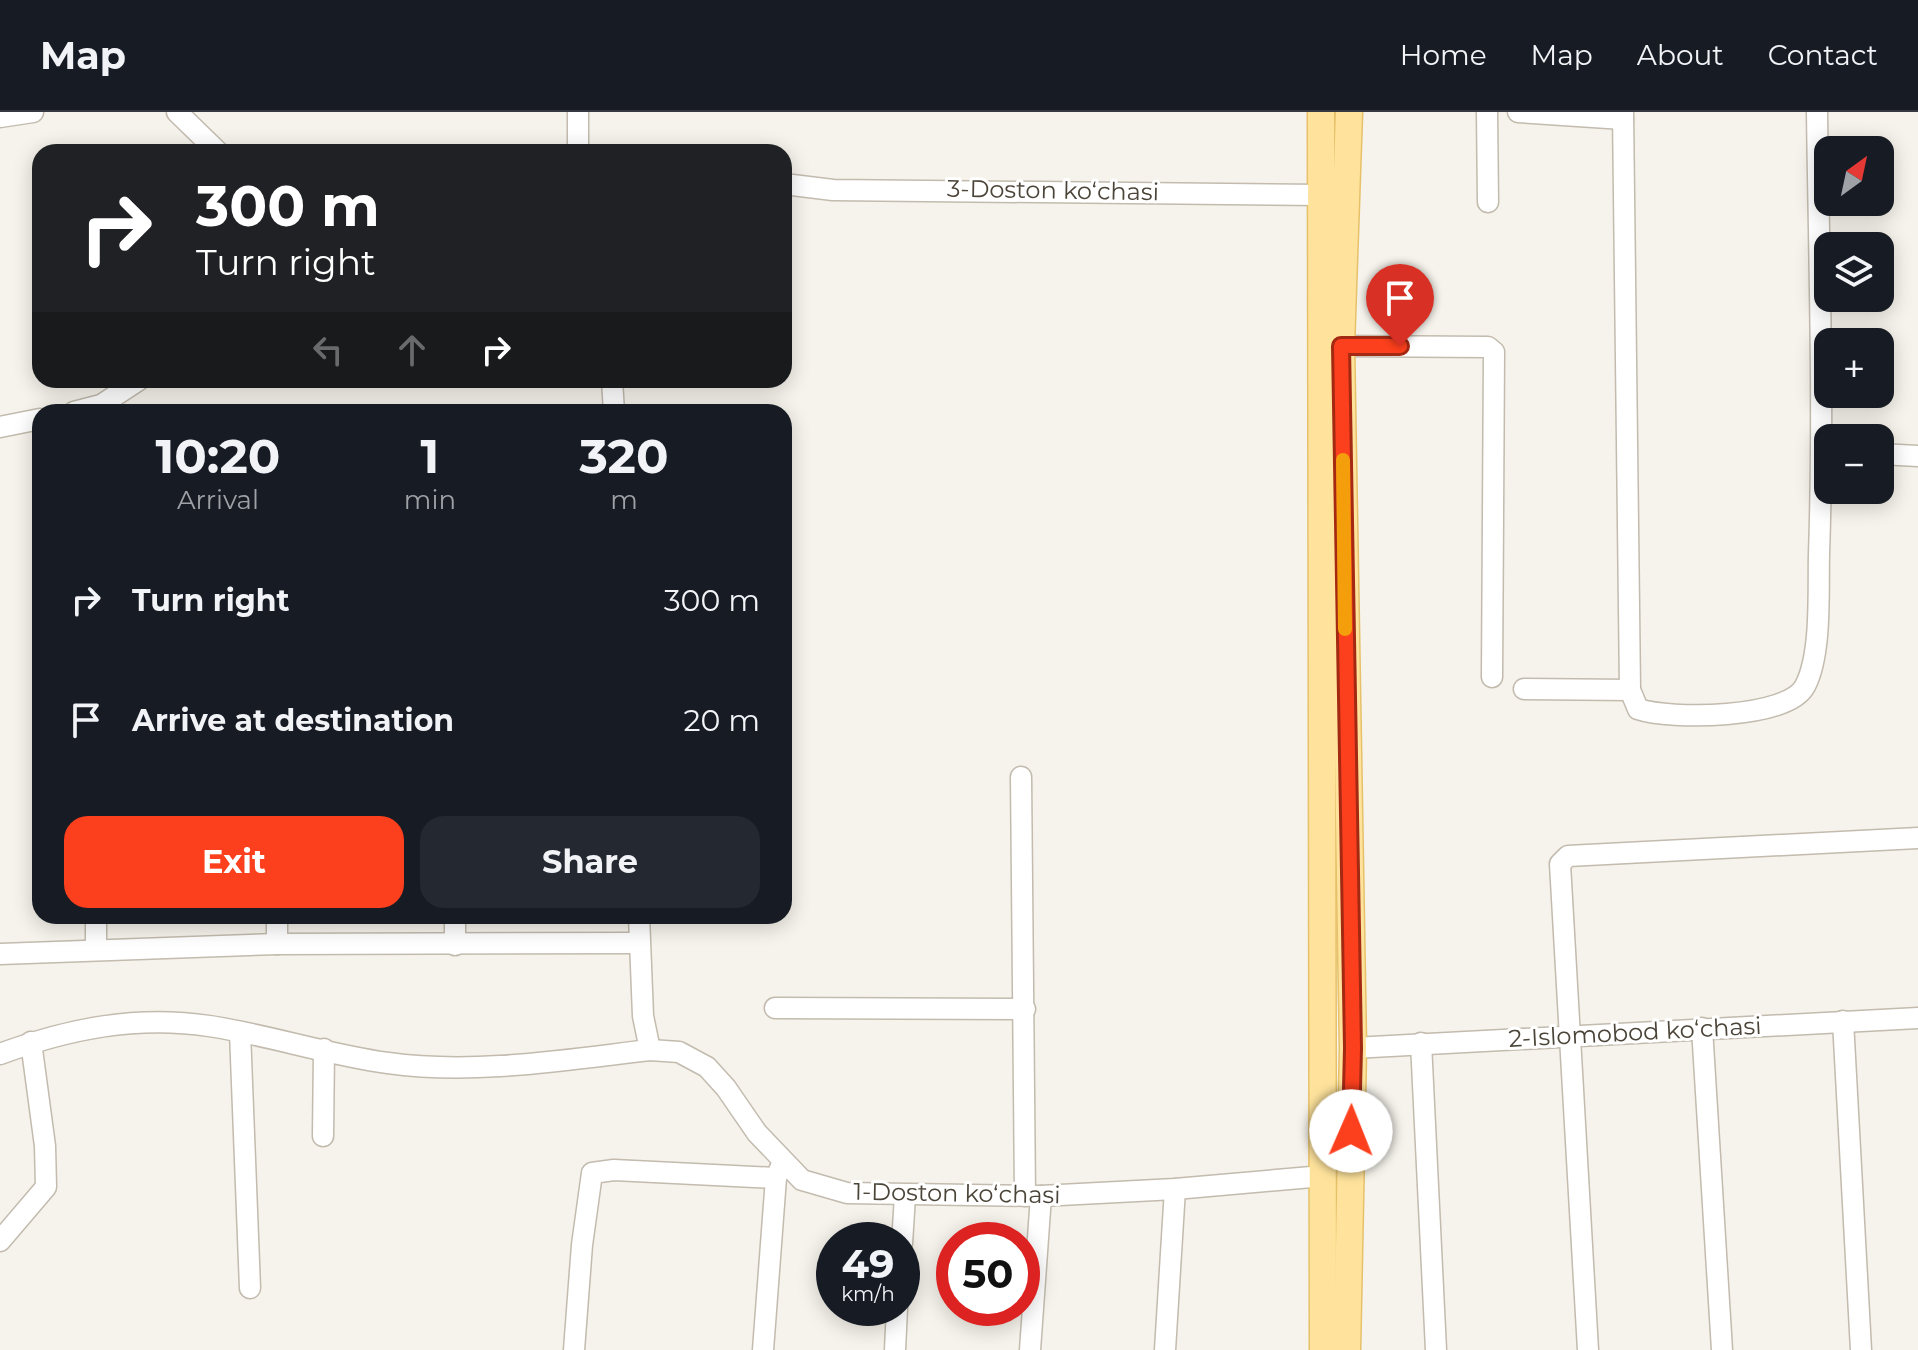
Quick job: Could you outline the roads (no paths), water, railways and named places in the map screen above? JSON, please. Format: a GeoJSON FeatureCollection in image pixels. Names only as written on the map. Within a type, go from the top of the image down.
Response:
{"type":"FeatureCollection","features":[{"type":"Feature","properties":{"kind":"main road"},"geometry":{"type":"LineString","coordinates":[[1321,112],[1323,1350]]}},
{"type":"Feature","properties":{"kind":"main road"},"geometry":{"type":"LineString","coordinates":[[1347,1350],[1353,1048],[1341,346],[1349,112]]}},
{"type":"Feature","properties":{"kind":"street"},"geometry":{"type":"LineString","coordinates":[[0,117],[33,112]]}},
{"type":"Feature","properties":{"kind":"street"},"geometry":{"type":"LineString","coordinates":[[177,112],[210,144]]}},
{"type":"Feature","properties":{"kind":"street"},"geometry":{"type":"LineString","coordinates":[[578,112],[578,144]]}},
{"type":"Feature","properties":{"kind":"street"},"geometry":{"type":"LineString","coordinates":[[1487,112],[1488,202]]}},
{"type":"Feature","properties":{"kind":"street"},"geometry":{"type":"LineString","coordinates":[[1518,112],[1623,115],[1630,690],[1638,709],[1666,715],[1754,712],[1796,698],[1805,686],[1815,643],[1822,504]]}},
{"type":"Feature","properties":{"kind":"street"},"geometry":{"type":"LineString","coordinates":[[1817,112],[1824,424]]}},
{"type":"Feature","properties":{"kind":"street","name":"3-Doston koʻchasi"},"geometry":{"type":"LineString","coordinates":[[792,185],[833,190],[1322,195]]}},
{"type":"Feature","properties":{"kind":"street"},"geometry":{"type":"LineString","coordinates":[[1341,346],[1488,347],[1494,352],[1492,677]]}},
{"type":"Feature","properties":{"kind":"street"},"geometry":{"type":"LineString","coordinates":[[103,404],[127,388]]}},
{"type":"Feature","properties":{"kind":"street"},"geometry":{"type":"LineString","coordinates":[[0,427],[32,421]]}},
{"type":"Feature","properties":{"kind":"street"},"geometry":{"type":"LineString","coordinates":[[1894,455],[1918,456]]}},
{"type":"Feature","properties":{"kind":"street"},"geometry":{"type":"LineString","coordinates":[[1524,689],[1630,690]]}},
{"type":"Feature","properties":{"kind":"street"},"geometry":{"type":"LineString","coordinates":[[1021,777],[1025,1009],[1033,1196],[1030,1350]]}},
{"type":"Feature","properties":{"kind":"street"},"geometry":{"type":"LineString","coordinates":[[1588,1350],[1560,864],[1568,856],[1918,838]]}},
{"type":"Feature","properties":{"kind":"street"},"geometry":{"type":"LineString","coordinates":[[96,924],[96,949]]}},
{"type":"Feature","properties":{"kind":"street"},"geometry":{"type":"LineString","coordinates":[[277,924],[277,944]]}},
{"type":"Feature","properties":{"kind":"street"},"geometry":{"type":"LineString","coordinates":[[455,924],[455,945]]}},
{"type":"Feature","properties":{"kind":"street"},"geometry":{"type":"LineString","coordinates":[[639,924],[643,1016],[650,1050]]}},
{"type":"Feature","properties":{"kind":"street"},"geometry":{"type":"LineString","coordinates":[[0,954],[277,944],[639,943]]}},
{"type":"Feature","properties":{"kind":"street"},"geometry":{"type":"LineString","coordinates":[[775,1008],[1025,1009]]}},
{"type":"Feature","properties":{"kind":"street","name":"2-Islomobod koʻchasi"},"geometry":{"type":"LineString","coordinates":[[1353,1048],[1569,1034],[1918,1018]]}},
{"type":"Feature","properties":{"kind":"street"},"geometry":{"type":"LineString","coordinates":[[1843,1021],[1861,1350]]}},
{"type":"Feature","properties":{"kind":"street","name":"1-Doston koʻchasi"},"geometry":{"type":"LineString","coordinates":[[0,1054],[67,1031],[120,1023],[163,1022],[240,1032],[389,1063],[467,1067],[650,1050],[679,1052],[707,1067],[779,1170],[847,1193],[1033,1196],[1175,1189],[1323,1176]]}},
{"type":"Feature","properties":{"kind":"street"},"geometry":{"type":"LineString","coordinates":[[1702,1028],[1722,1350]]}},
{"type":"Feature","properties":{"kind":"street"},"geometry":{"type":"LineString","coordinates":[[240,1032],[250,1288]]}},
{"type":"Feature","properties":{"kind":"street"},"geometry":{"type":"LineString","coordinates":[[0,1241],[46,1187],[45,1146],[31,1042]]}},
{"type":"Feature","properties":{"kind":"street"},"geometry":{"type":"LineString","coordinates":[[1421,1043],[1436,1350]]}},
{"type":"Feature","properties":{"kind":"street"},"geometry":{"type":"LineString","coordinates":[[323,1136],[324,1049]]}},
{"type":"Feature","properties":{"kind":"street"},"geometry":{"type":"LineString","coordinates":[[574,1350],[582,1245],[592,1173],[614,1170],[779,1170],[763,1350]]}},
{"type":"Feature","properties":{"kind":"street"},"geometry":{"type":"LineString","coordinates":[[1165,1350],[1175,1189]]}},
{"type":"Feature","properties":{"kind":"street"},"geometry":{"type":"LineString","coordinates":[[903,1222],[905,1196]]}},
{"type":"Feature","properties":{"kind":"street"},"geometry":{"type":"LineString","coordinates":[[895,1350],[896,1326]]}}]}
